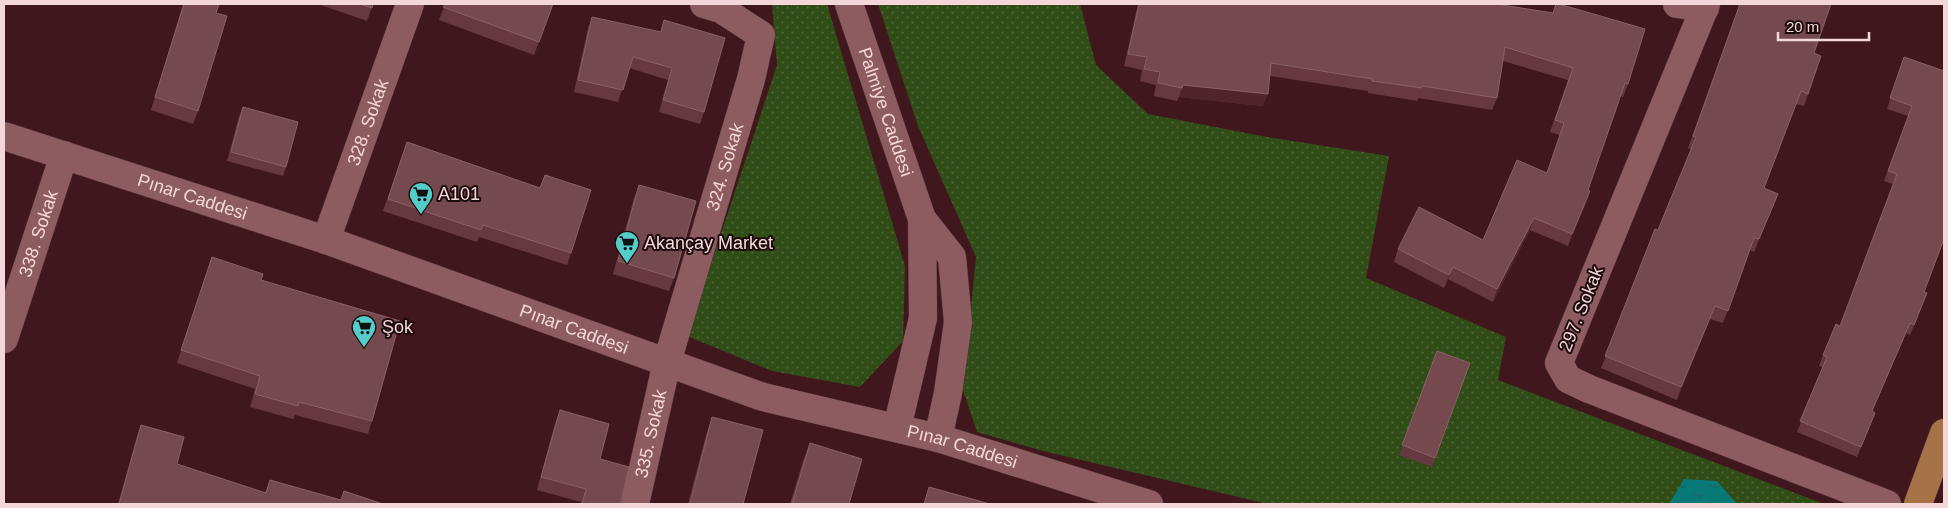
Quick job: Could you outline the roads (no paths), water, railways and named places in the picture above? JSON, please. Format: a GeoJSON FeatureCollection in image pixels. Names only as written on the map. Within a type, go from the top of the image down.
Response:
{"type":"FeatureCollection","features":[{"type":"Feature","properties":{"kind":"main road"},"geometry":{"type":"LineString","coordinates":[[1918,504],[1944,432]]}},
{"type":"Feature","properties":{"kind":"street","name":"328. Sokak"},"geometry":{"type":"LineString","coordinates":[[326,240],[410,4]]}},
{"type":"Feature","properties":{"kind":"street","name":"324. Sokak"},"geometry":{"type":"LineString","coordinates":[[667,362],[751,79],[761,35],[721,9],[704,4]]}},
{"type":"Feature","properties":{"kind":"street","name":"Palmiye Caddesi"},"geometry":{"type":"LineString","coordinates":[[849,4],[922,219],[923,318],[897,428]]}},
{"type":"Feature","properties":{"kind":"street"},"geometry":{"type":"LineString","coordinates":[[1678,4],[1705,6]]}},
{"type":"Feature","properties":{"kind":"street","name":"297. Sokak"},"geometry":{"type":"LineString","coordinates":[[1705,6],[1558,363],[1568,379],[1589,389],[1887,504]]}},
{"type":"Feature","properties":{"kind":"street","name":"Pınar Caddesi"},"geometry":{"type":"LineString","coordinates":[[4,136],[326,240],[763,397],[938,438],[1150,504]]}},
{"type":"Feature","properties":{"kind":"street","name":"338. Sokak"},"geometry":{"type":"LineString","coordinates":[[4,339],[64,155]]}},
{"type":"Feature","properties":{"kind":"street","name":"Palmiye Caddesi"},"geometry":{"type":"LineString","coordinates":[[922,219],[952,256],[958,322],[948,393],[938,438]]}},
{"type":"Feature","properties":{"kind":"street","name":"335. Sokak"},"geometry":{"type":"LineString","coordinates":[[635,504],[667,362]]}},
{"type":"Feature","properties":{"kind":"water"},"geometry":{"type":"Polygon","coordinates":[[[1684,479],[1717,481],[1737,504],[1669,504],[1684,479]]]}},
{"type":"Feature","properties":{"kind":"place","name":"A101"},"geometry":{"type":"Point","coordinates":[421,215]}},
{"type":"Feature","properties":{"kind":"place","name":"Akançay Market"},"geometry":{"type":"Point","coordinates":[627,264]}},
{"type":"Feature","properties":{"kind":"place","name":"Şok"},"geometry":{"type":"Point","coordinates":[364,348]}}]}
